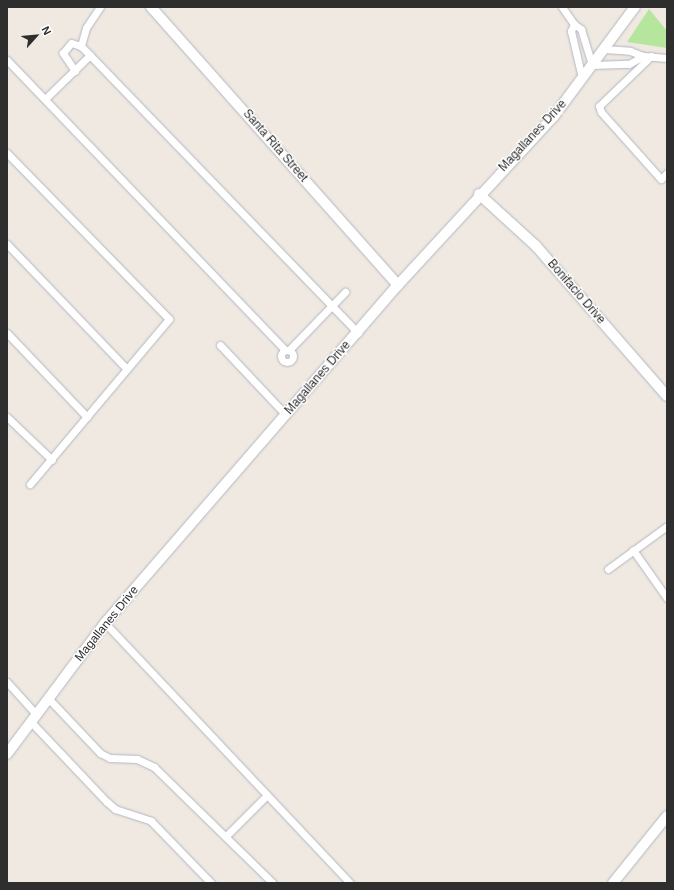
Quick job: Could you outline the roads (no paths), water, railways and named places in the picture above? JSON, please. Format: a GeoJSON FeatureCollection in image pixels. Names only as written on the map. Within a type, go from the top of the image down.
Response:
{"type":"FeatureCollection","features":[{"type":"Feature","properties":{"kind":"street"},"geometry":{"type":"LineString","coordinates":[[81,46],[86,28],[100,7]]}},
{"type":"Feature","properties":{"kind":"street","name":"Santa Rita Street"},"geometry":{"type":"LineString","coordinates":[[151,7],[398,285]]}},
{"type":"Feature","properties":{"kind":"street"},"geometry":{"type":"LineString","coordinates":[[563,7],[574,24],[581,29],[592,65],[629,64],[643,56]]}},
{"type":"Feature","properties":{"kind":"street","name":"Magallanes Drive"},"geometry":{"type":"LineString","coordinates":[[7,754],[105,623],[358,333],[398,285],[479,194],[554,116],[635,7]]}},
{"type":"Feature","properties":{"kind":"street"},"geometry":{"type":"LineString","coordinates":[[574,24],[571,31],[582,78]]}},
{"type":"Feature","properties":{"kind":"street"},"geometry":{"type":"LineString","coordinates":[[75,71],[63,53],[71,43],[81,46],[90,55],[358,333]]}},
{"type":"Feature","properties":{"kind":"street"},"geometry":{"type":"LineString","coordinates":[[604,49],[630,51],[643,56],[667,58]]}},
{"type":"Feature","properties":{"kind":"street"},"geometry":{"type":"LineString","coordinates":[[45,99],[90,55]]}},
{"type":"Feature","properties":{"kind":"street"},"geometry":{"type":"LineString","coordinates":[[652,56],[599,106],[600,112],[661,179],[667,173]]}},
{"type":"Feature","properties":{"kind":"street"},"geometry":{"type":"LineString","coordinates":[[7,60],[287,350],[345,292]]}},
{"type":"Feature","properties":{"kind":"street"},"geometry":{"type":"LineString","coordinates":[[7,153],[169,319],[52,460],[30,484]]}},
{"type":"Feature","properties":{"kind":"street","name":"Bonifacio Drive"},"geometry":{"type":"LineString","coordinates":[[479,194],[536,246],[667,396]]}},
{"type":"Feature","properties":{"kind":"street"},"geometry":{"type":"LineString","coordinates":[[7,244],[127,369]]}},
{"type":"Feature","properties":{"kind":"street"},"geometry":{"type":"LineString","coordinates":[[7,333],[87,417]]}},
{"type":"Feature","properties":{"kind":"street"},"geometry":{"type":"LineString","coordinates":[[220,345],[286,415]]}},
{"type":"Feature","properties":{"kind":"street"},"geometry":{"type":"LineString","coordinates":[[7,417],[52,460]]}},
{"type":"Feature","properties":{"kind":"street"},"geometry":{"type":"LineString","coordinates":[[608,569],[667,526]]}},
{"type":"Feature","properties":{"kind":"street"},"geometry":{"type":"LineString","coordinates":[[633,550],[667,598]]}},
{"type":"Feature","properties":{"kind":"street"},"geometry":{"type":"LineString","coordinates":[[105,623],[350,883]]}},
{"type":"Feature","properties":{"kind":"street"},"geometry":{"type":"LineString","coordinates":[[7,682],[34,718],[107,802],[115,809],[151,821],[211,883]]}},
{"type":"Feature","properties":{"kind":"street"},"geometry":{"type":"LineString","coordinates":[[48,698],[100,754],[110,758],[137,759],[154,767],[273,883]]}},
{"type":"Feature","properties":{"kind":"street"},"geometry":{"type":"LineString","coordinates":[[226,836],[267,795]]}},
{"type":"Feature","properties":{"kind":"street"},"geometry":{"type":"LineString","coordinates":[[613,883],[667,816]]}}]}
